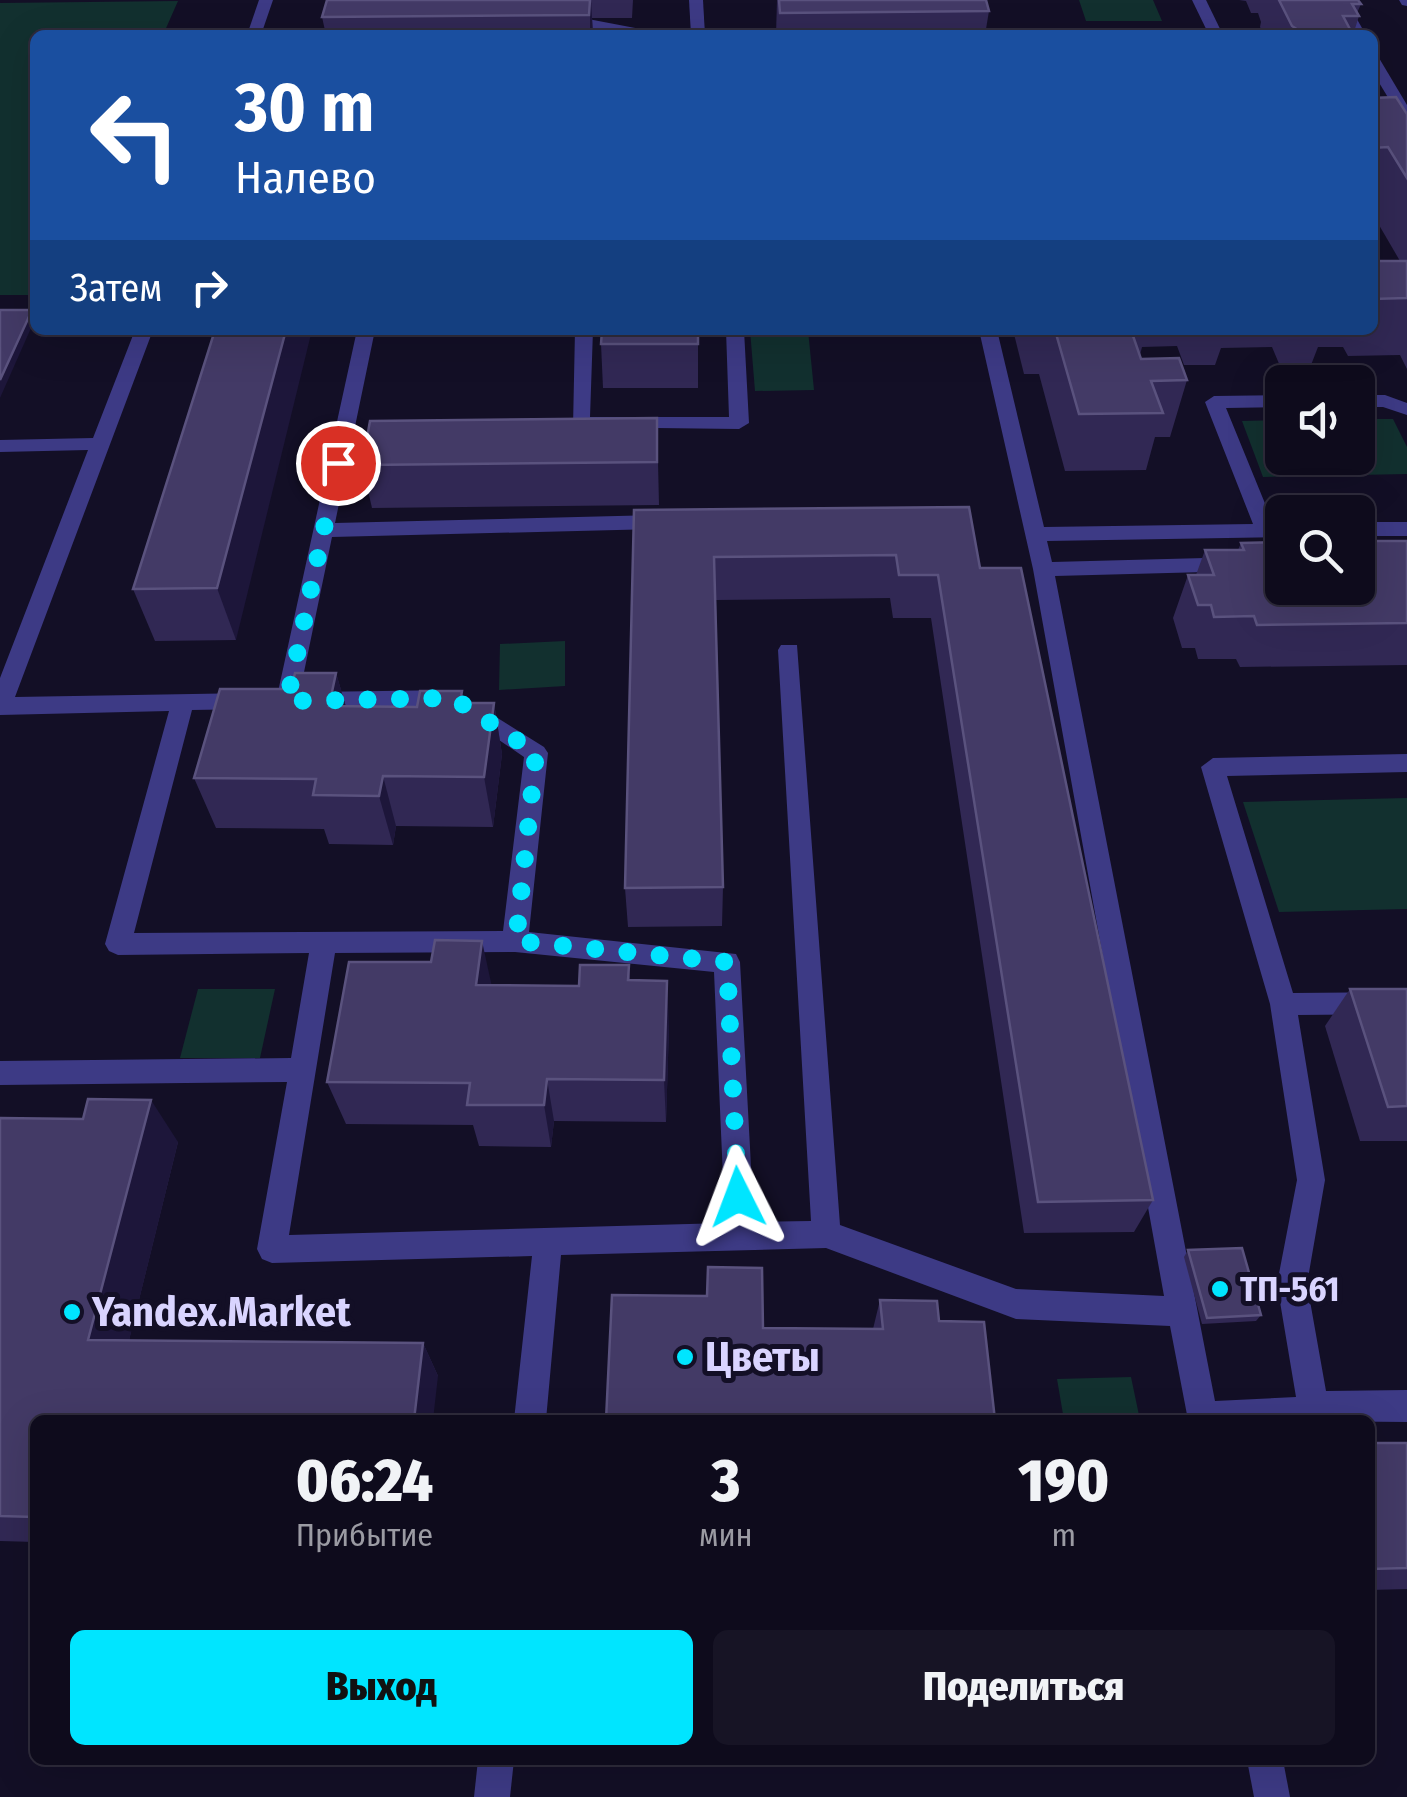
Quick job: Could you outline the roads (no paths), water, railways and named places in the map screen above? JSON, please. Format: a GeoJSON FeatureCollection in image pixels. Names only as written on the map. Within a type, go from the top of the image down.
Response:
{"type":"FeatureCollection","features":[{"type":"Feature","properties":{"kind":"street"},"geometry":{"type":"LineString","coordinates":[[256,30],[266,0]]}},
{"type":"Feature","properties":{"kind":"street"},"geometry":{"type":"LineString","coordinates":[[560,17],[561,0]]}},
{"type":"Feature","properties":{"kind":"street"},"geometry":{"type":"LineString","coordinates":[[696,0],[698,30]]}},
{"type":"Feature","properties":{"kind":"street"},"geometry":{"type":"LineString","coordinates":[[1199,0],[1214,30]]}},
{"type":"Feature","properties":{"kind":"street"},"geometry":{"type":"LineString","coordinates":[[1339,0],[1356,30]]}},
{"type":"Feature","properties":{"kind":"street"},"geometry":{"type":"LineString","coordinates":[[540,17],[626,30]]}},
{"type":"Feature","properties":{"kind":"street"},"geometry":{"type":"LineString","coordinates":[[777,30],[829,29]]}},
{"type":"Feature","properties":{"kind":"street"},"geometry":{"type":"LineString","coordinates":[[1378,66],[1400,93],[1399,111]]}},
{"type":"Feature","properties":{"kind":"street"},"geometry":{"type":"LineString","coordinates":[[142,335],[0,706],[453,698],[536,753],[516,941]]}},
{"type":"Feature","properties":{"kind":"street"},"geometry":{"type":"LineString","coordinates":[[287,701],[365,335]]}},
{"type":"Feature","properties":{"kind":"street"},"geometry":{"type":"LineString","coordinates":[[584,335],[580,424],[739,423],[735,335]]}},
{"type":"Feature","properties":{"kind":"street"},"geometry":{"type":"LineString","coordinates":[[989,335],[1043,569],[1201,1415]]}},
{"type":"Feature","properties":{"kind":"street"},"geometry":{"type":"LineString","coordinates":[[1375,400],[1407,409]]}},
{"type":"Feature","properties":{"kind":"street"},"geometry":{"type":"LineString","coordinates":[[1265,402],[1214,402],[1265,511]]}},
{"type":"Feature","properties":{"kind":"street"},"geometry":{"type":"LineString","coordinates":[[0,446],[100,444]]}},
{"type":"Feature","properties":{"kind":"street"},"geometry":{"type":"LineString","coordinates":[[324,530],[657,522]]}},
{"type":"Feature","properties":{"kind":"street"},"geometry":{"type":"LineString","coordinates":[[1375,529],[1407,529]]}},
{"type":"Feature","properties":{"kind":"street"},"geometry":{"type":"LineString","coordinates":[[1035,534],[1265,530]]}},
{"type":"Feature","properties":{"kind":"street"},"geometry":{"type":"LineString","coordinates":[[1043,569],[1265,563]]}},
{"type":"Feature","properties":{"kind":"street"},"geometry":{"type":"LineString","coordinates":[[789,650],[826,1234]]}},
{"type":"Feature","properties":{"kind":"street"},"geometry":{"type":"LineString","coordinates":[[183,702],[118,944],[516,941],[727,962],[740,1236]]}},
{"type":"Feature","properties":{"kind":"street"},"geometry":{"type":"LineString","coordinates":[[1314,1407],[1292,1284],[1312,1180],[1283,1004],[1213,767],[1407,762]]}},
{"type":"Feature","properties":{"kind":"street"},"geometry":{"type":"LineString","coordinates":[[324,943],[272,1249],[826,1234],[1016,1304],[1184,1312]]}},
{"type":"Feature","properties":{"kind":"street"},"geometry":{"type":"LineString","coordinates":[[1283,1004],[1407,1003]]}},
{"type":"Feature","properties":{"kind":"street"},"geometry":{"type":"LineString","coordinates":[[0,1073],[302,1070]]}},
{"type":"Feature","properties":{"kind":"street"},"geometry":{"type":"LineString","coordinates":[[531,1415],[548,1242]]}},
{"type":"Feature","properties":{"kind":"street"},"geometry":{"type":"LineString","coordinates":[[1274,1415],[1314,1407],[1407,1406]]}},
{"type":"Feature","properties":{"kind":"street"},"geometry":{"type":"LineString","coordinates":[[492,1797],[495,1765]]}},
{"type":"Feature","properties":{"kind":"street"},"geometry":{"type":"LineString","coordinates":[[1266,1765],[1272,1797]]}},
{"type":"Feature","properties":{"kind":"place","name":"ТП-561"},"geometry":{"type":"Point","coordinates":[1220,1289]}},
{"type":"Feature","properties":{"kind":"place","name":"Yandex.Market"},"geometry":{"type":"Point","coordinates":[72,1312]}},
{"type":"Feature","properties":{"kind":"place","name":"Цветы"},"geometry":{"type":"Point","coordinates":[685,1357]}}]}
